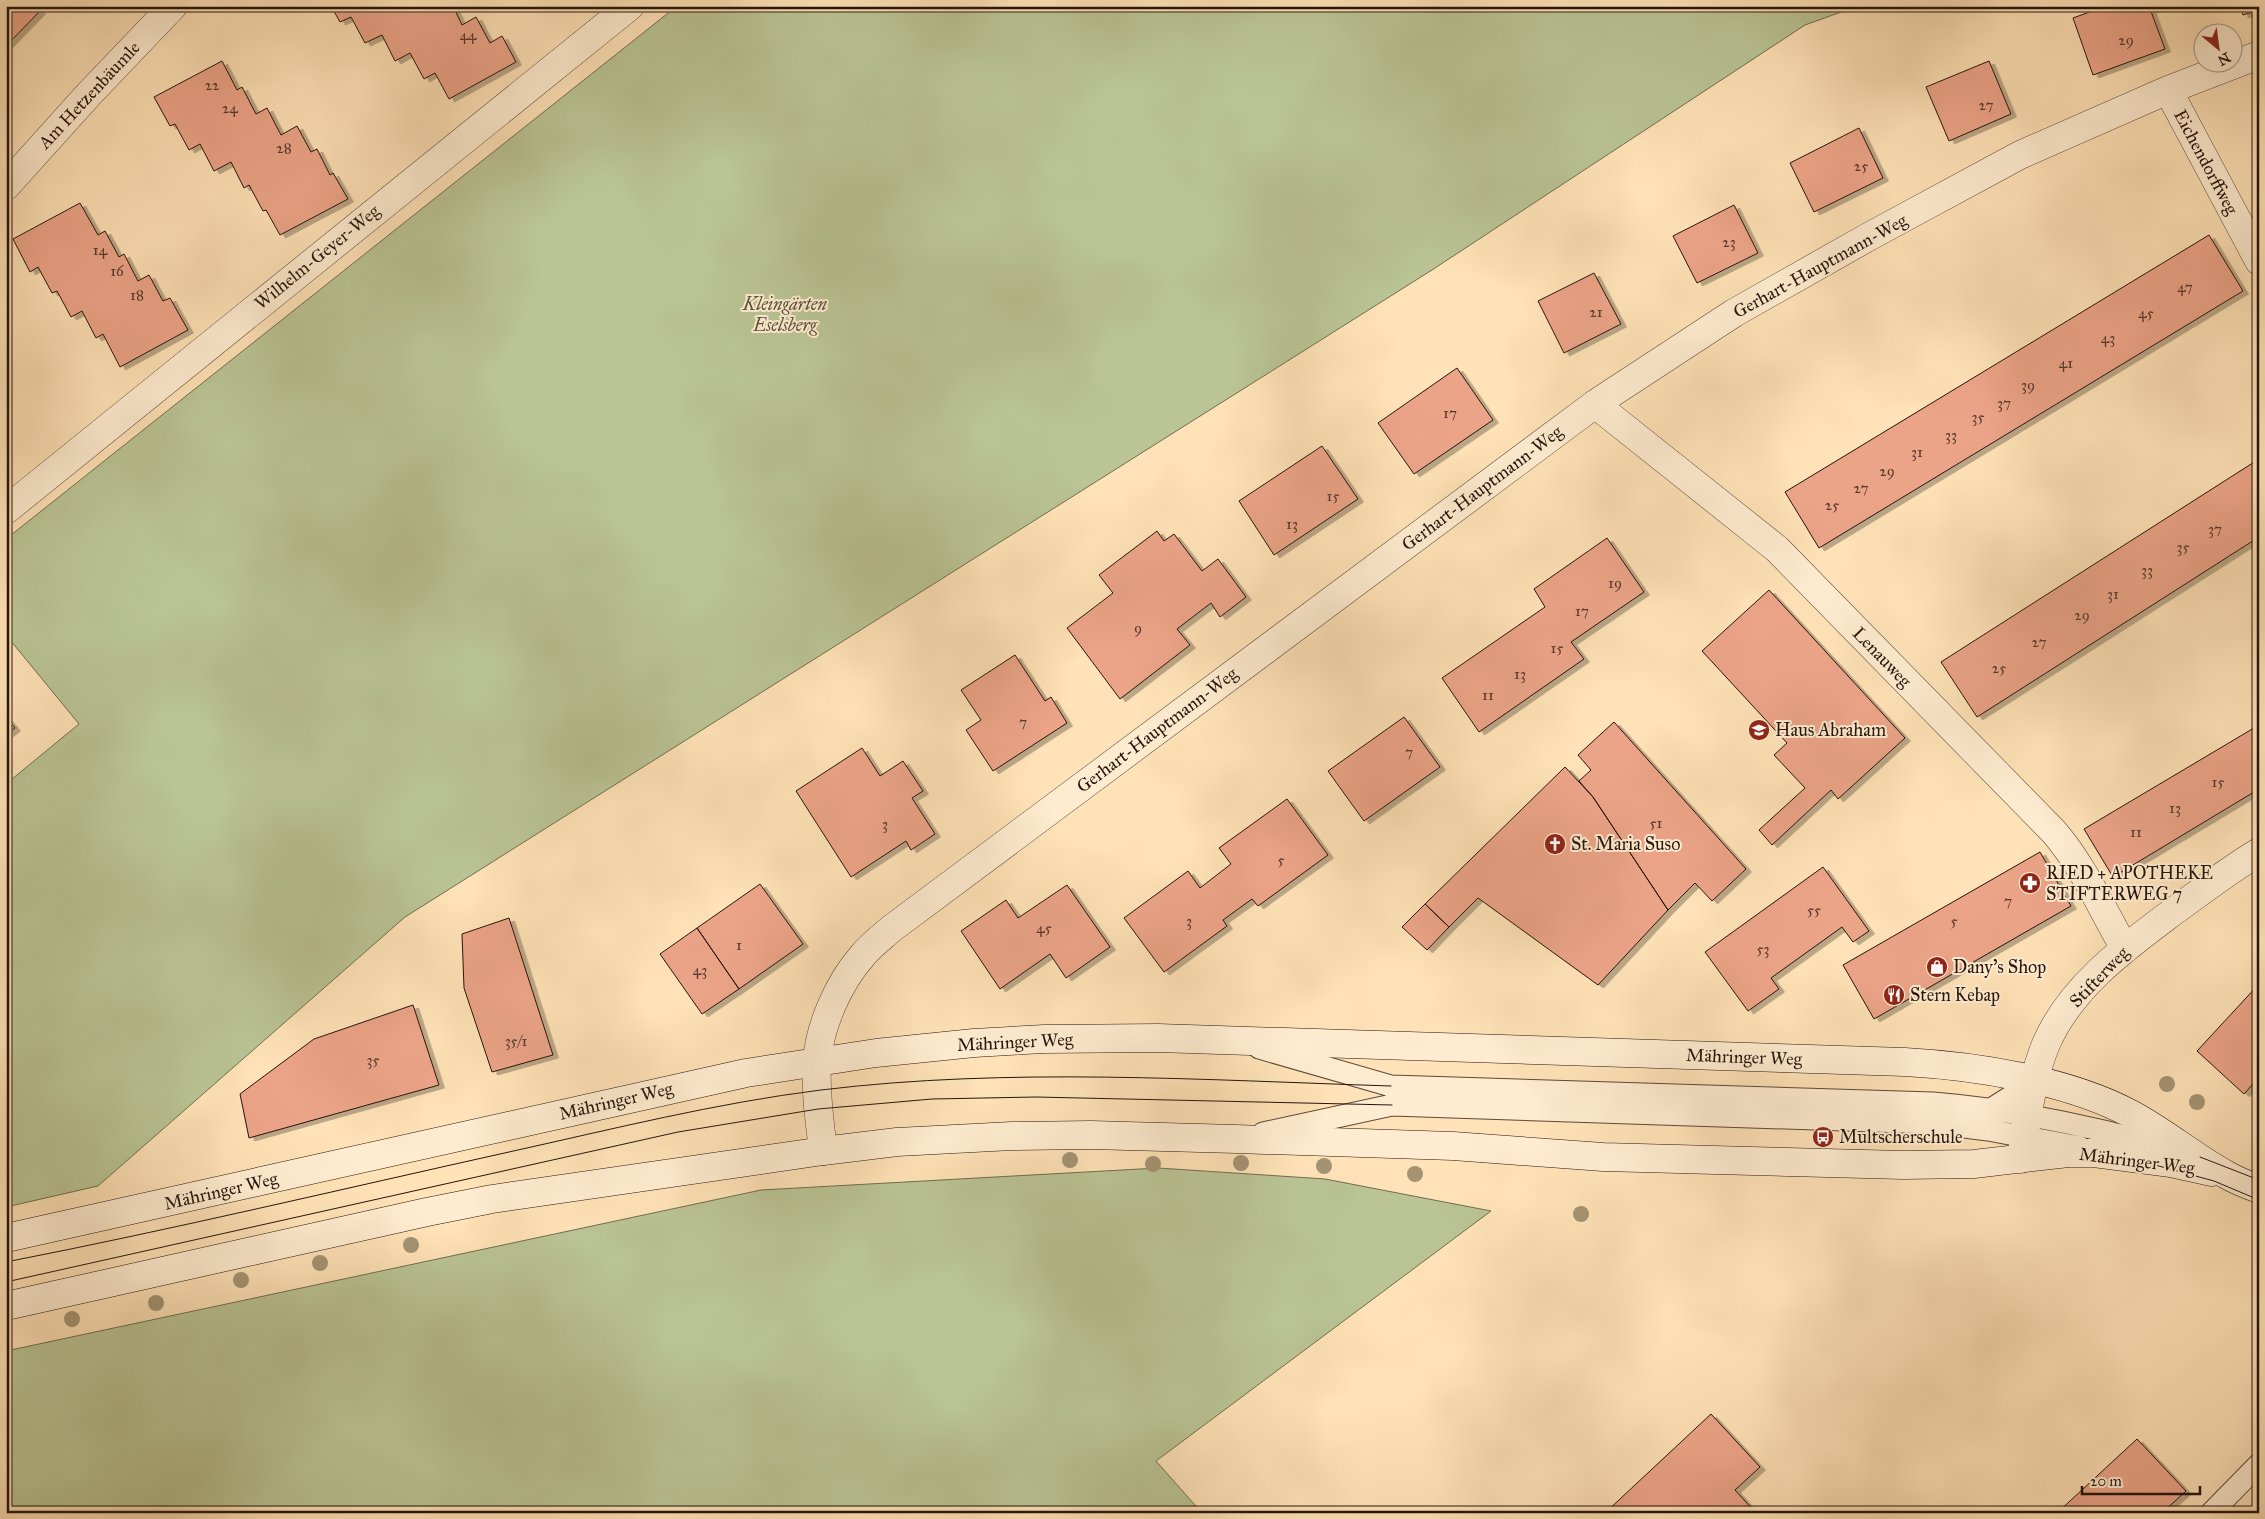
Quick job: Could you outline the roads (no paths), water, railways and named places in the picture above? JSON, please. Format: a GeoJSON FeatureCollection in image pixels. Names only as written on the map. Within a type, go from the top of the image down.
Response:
{"type":"FeatureCollection","features":[{"type":"Feature","properties":{"kind":"street","name":"Am Hetzenbäumle"},"geometry":{"type":"LineString","coordinates":[[6,186],[89,94],[173,6]]}},
{"type":"Feature","properties":{"kind":"street","name":"Wilhelm-Geyer-Weg"},"geometry":{"type":"LineString","coordinates":[[6,510],[630,6]]}},
{"type":"Feature","properties":{"kind":"street","name":"Gerhart-Hauptmann-Weg"},"geometry":{"type":"LineString","coordinates":[[823,1151],[817,1090],[817,1061],[826,1024],[842,986],[863,955],[891,929],[1595,404],[1734,313],[1870,236],[2020,156],[2168,90],[2259,55]]}},
{"type":"Feature","properties":{"kind":"street","name":"Eichendorffweg"},"geometry":{"type":"LineString","coordinates":[[2168,90],[2259,261]]}},
{"type":"Feature","properties":{"kind":"street","name":"Lenauweg"},"geometry":{"type":"LineString","coordinates":[[1595,404],[1777,549],[2054,832],[2070,851],[2085,874],[2124,949]]}},
{"type":"Feature","properties":{"kind":"street","name":"Stifterweg"},"geometry":{"type":"LineString","coordinates":[[2025,1137],[2035,1081],[2046,1044],[2055,1026],[2085,986],[2124,949],[2208,886],[2259,852]]}},
{"type":"Feature","properties":{"kind":"street","name":"Mähringer Weg"},"geometry":{"type":"LineString","coordinates":[[6,1238],[676,1087],[817,1061],[934,1046],[1044,1038],[1158,1038],[1905,1062],[1981,1070],[2035,1081],[2080,1094],[2128,1112],[2165,1133],[2228,1176]]}},
{"type":"Feature","properties":{"kind":"street","name":"Mähringer Weg"},"geometry":{"type":"LineString","coordinates":[[6,1306],[492,1199],[823,1151],[898,1142],[1012,1136],[1091,1135],[1453,1146],[1603,1157],[1903,1166],[1974,1164],[2025,1137],[2068,1153],[2122,1156],[2171,1163],[2228,1176],[2259,1189]]}},
{"type":"Feature","properties":{"kind":"lane","name":"Mähringer Weg"},"geometry":{"type":"LineString","coordinates":[[1235,1041],[1392,1095]]}},
{"type":"Feature","properties":{"kind":"lane"},"geometry":{"type":"LineString","coordinates":[[1991,1109],[2035,1081]]}},
{"type":"Feature","properties":{"kind":"lane"},"geometry":{"type":"LineString","coordinates":[[1392,1095],[1933,1103],[1991,1109],[2025,1137]]}},
{"type":"Feature","properties":{"kind":"lane"},"geometry":{"type":"LineString","coordinates":[[1392,1095],[1933,1124],[2025,1137],[2111,1133],[2200,1157]]}},
{"type":"Feature","properties":{"kind":"lane","name":"Mähringer Weg"},"geometry":{"type":"LineString","coordinates":[[1236,1139],[1392,1095]]}},
{"type":"Feature","properties":{"kind":"lane"},"geometry":{"type":"LineString","coordinates":[[2211,1513],[2259,1464]]}},
{"type":"Feature","properties":{"kind":"tram line"},"geometry":{"type":"LineString","coordinates":[[6,1262],[195,1222],[665,1117],[782,1095],[821,1090],[892,1083],[1034,1077],[1106,1077],[1391,1086]]}},
{"type":"Feature","properties":{"kind":"tram line"},"geometry":{"type":"LineString","coordinates":[[6,1282],[678,1132],[818,1109],[932,1099],[1036,1097],[1392,1105]]}},
{"type":"Feature","properties":{"kind":"tram line"},"geometry":{"type":"LineString","coordinates":[[2122,1156],[2214,1181],[2259,1200]]}},
{"type":"Feature","properties":{"kind":"tram line"},"geometry":{"type":"LineString","coordinates":[[2200,1157],[2259,1180]]}},
{"type":"Feature","properties":{"kind":"place","name":"Haus Abraham"},"geometry":{"type":"Point","coordinates":[1759,730]}},
{"type":"Feature","properties":{"kind":"place","name":"St. Maria Suso"},"geometry":{"type":"Point","coordinates":[1555,844]}},
{"type":"Feature","properties":{"kind":"place","name":"RIED + APOTHEKE STIFTERWEG 7"},"geometry":{"type":"Point","coordinates":[2030,883]}},
{"type":"Feature","properties":{"kind":"place","name":"Dany's Shop"},"geometry":{"type":"Point","coordinates":[1937,967]}},
{"type":"Feature","properties":{"kind":"place","name":"Stern Kebap"},"geometry":{"type":"Point","coordinates":[1894,995]}},
{"type":"Feature","properties":{"kind":"place","name":"Multscherschule"},"geometry":{"type":"Point","coordinates":[1823,1137]}},
{"type":"Feature","properties":{"kind":"park label","name":"Kleingärten Eselsberg"},"geometry":{"type":"Point","coordinates":[785,314]}}]}
